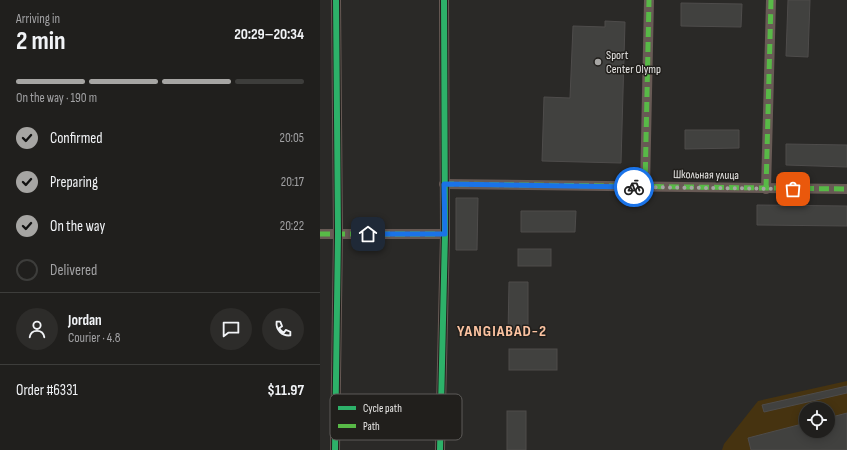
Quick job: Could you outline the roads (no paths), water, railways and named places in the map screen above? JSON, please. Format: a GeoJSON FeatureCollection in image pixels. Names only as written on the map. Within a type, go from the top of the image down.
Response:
{"type":"FeatureCollection","features":[{"type":"Feature","properties":{"kind":"street"},"geometry":{"type":"LineString","coordinates":[[336,0],[338,234],[336,394]]}},
{"type":"Feature","properties":{"kind":"street"},"geometry":{"type":"LineString","coordinates":[[441,394],[445,234],[444,0]]}},
{"type":"Feature","properties":{"kind":"street"},"geometry":{"type":"LineString","coordinates":[[645,187],[649,0]]}},
{"type":"Feature","properties":{"kind":"street"},"geometry":{"type":"LineString","coordinates":[[766,189],[771,0]]}},
{"type":"Feature","properties":{"kind":"street","name":"Школьная улица"},"geometry":{"type":"LineString","coordinates":[[444,184],[847,189]]}},
{"type":"Feature","properties":{"kind":"street"},"geometry":{"type":"LineString","coordinates":[[320,234],[445,234]]}},
{"type":"Feature","properties":{"kind":"street"},"geometry":{"type":"LineString","coordinates":[[335,440],[335,450]]}},
{"type":"Feature","properties":{"kind":"street"},"geometry":{"type":"LineString","coordinates":[[440,440],[440,450]]}},
{"type":"Feature","properties":{"kind":"place","name":"Sport Center Olymp"},"geometry":{"type":"Point","coordinates":[598,62]}},
{"type":"Feature","properties":{"kind":"district","name":"YANGIABAD-2"},"geometry":{"type":"Point","coordinates":[502,331]}}]}
